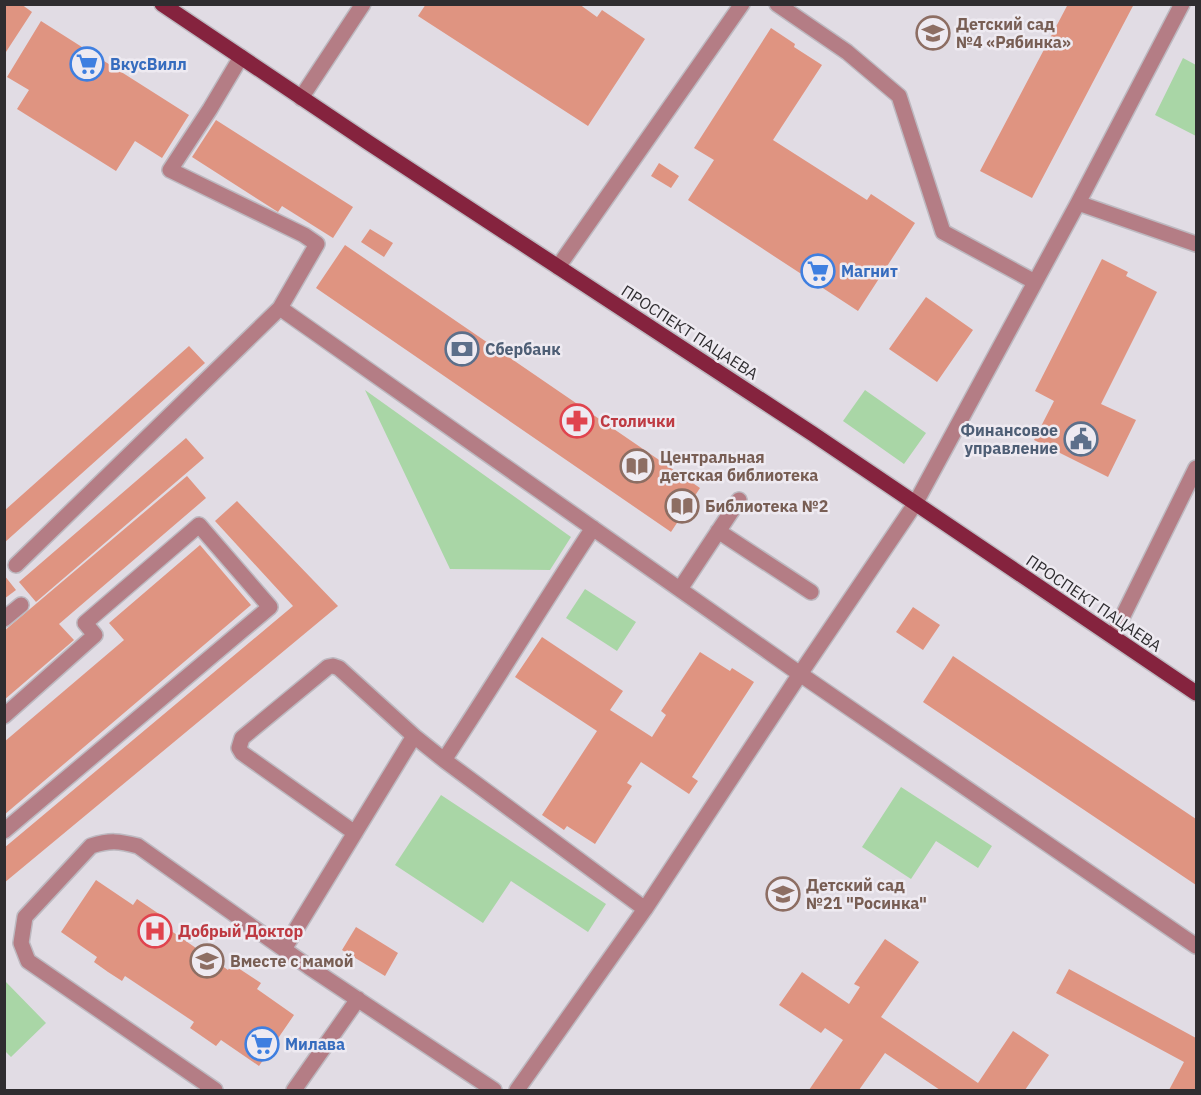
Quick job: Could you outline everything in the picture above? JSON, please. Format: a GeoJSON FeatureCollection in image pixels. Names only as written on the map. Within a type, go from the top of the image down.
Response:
{"type":"FeatureCollection","features":[{"type":"Feature","properties":{"kind":"main road","name":"ПРОСПЕКТ ПАЦАЕВА"},"geometry":{"type":"LineString","coordinates":[[162,4],[301,98],[813,434],[1197,693]]}},
{"type":"Feature","properties":{"kind":"lane"},"geometry":{"type":"LineString","coordinates":[[301,98],[363,4]]}},
{"type":"Feature","properties":{"kind":"lane"},"geometry":{"type":"LineString","coordinates":[[558,267],[742,4]]}},
{"type":"Feature","properties":{"kind":"lane"},"geometry":{"type":"LineString","coordinates":[[777,4],[847,52],[899,96],[943,232],[1035,282]]}},
{"type":"Feature","properties":{"kind":"lane"},"geometry":{"type":"LineString","coordinates":[[517,1090],[645,909],[915,504],[1078,203],[1182,4]]}},
{"type":"Feature","properties":{"kind":"lane"},"geometry":{"type":"LineString","coordinates":[[16,565],[280,309],[317,244],[304,235],[170,170],[241,57]]}},
{"type":"Feature","properties":{"kind":"lane"},"geometry":{"type":"LineString","coordinates":[[1078,203],[1197,244]]}},
{"type":"Feature","properties":{"kind":"lane"},"geometry":{"type":"LineString","coordinates":[[280,309],[800,674],[1197,946]]}},
{"type":"Feature","properties":{"kind":"lane"},"geometry":{"type":"LineString","coordinates":[[1113,636],[1197,468]]}},
{"type":"Feature","properties":{"kind":"lane"},"geometry":{"type":"LineString","coordinates":[[680,589],[739,500]]}},
{"type":"Feature","properties":{"kind":"lane"},"geometry":{"type":"LineString","coordinates":[[4,716],[95,635],[85,623],[199,525],[270,607],[4,831]]}},
{"type":"Feature","properties":{"kind":"lane"},"geometry":{"type":"LineString","coordinates":[[444,760],[593,528]]}},
{"type":"Feature","properties":{"kind":"lane"},"geometry":{"type":"LineString","coordinates":[[718,531],[811,592]]}},
{"type":"Feature","properties":{"kind":"lane"},"geometry":{"type":"LineString","coordinates":[[4,619],[21,605]]}},
{"type":"Feature","properties":{"kind":"lane"},"geometry":{"type":"LineString","coordinates":[[355,833],[242,753],[239,748],[242,738],[328,667],[333,666],[339,668],[444,760],[645,909]]}},
{"type":"Feature","properties":{"kind":"lane"},"geometry":{"type":"LineString","coordinates":[[284,949],[414,736]]}},
{"type":"Feature","properties":{"kind":"lane"},"geometry":{"type":"LineString","coordinates":[[216,1090],[28,961],[21,943],[25,917],[91,846],[105,841],[120,841],[138,846],[309,968],[494,1090]]}},
{"type":"Feature","properties":{"kind":"lane"},"geometry":{"type":"LineString","coordinates":[[294,1090],[358,999]]}},
{"type":"Feature","properties":{"kind":"green space"},"geometry":{"type":"Polygon","coordinates":[[[1183,58],[1196,65],[1196,136],[1155,115],[1183,58]]]}},
{"type":"Feature","properties":{"kind":"green space"},"geometry":{"type":"Polygon","coordinates":[[[365,390],[571,537],[550,570],[450,569],[365,390]]]}},
{"type":"Feature","properties":{"kind":"green space"},"geometry":{"type":"Polygon","coordinates":[[[865,390],[926,433],[904,464],[843,421],[865,390]]]}},
{"type":"Feature","properties":{"kind":"green space"},"geometry":{"type":"Polygon","coordinates":[[[585,589],[636,622],[617,651],[566,618],[585,589]]]}},
{"type":"Feature","properties":{"kind":"green space"},"geometry":{"type":"Polygon","coordinates":[[[901,787],[992,846],[978,868],[936,841],[911,879],[862,847],[901,787]]]}},
{"type":"Feature","properties":{"kind":"green space"},"geometry":{"type":"Polygon","coordinates":[[[441,795],[606,904],[588,932],[511,881],[483,923],[395,865],[441,795]]]}},
{"type":"Feature","properties":{"kind":"green space"},"geometry":{"type":"Polygon","coordinates":[[[5,981],[46,1023],[11,1057],[5,1051],[5,981]]]}},
{"type":"Feature","properties":{"kind":"building"},"geometry":{"type":"Polygon","coordinates":[[[4,4],[21,4],[32,12],[4,55],[4,4]]]}},
{"type":"Feature","properties":{"kind":"building"},"geometry":{"type":"Polygon","coordinates":[[[426,4],[579,4],[597,17],[602,10],[645,39],[588,126],[418,16],[426,4]]]}},
{"type":"Feature","properties":{"kind":"building"},"geometry":{"type":"Polygon","coordinates":[[[1068,4],[1134,4],[1032,198],[980,171],[1068,4]]]}},
{"type":"Feature","properties":{"kind":"building"},"geometry":{"type":"Polygon","coordinates":[[[41,21],[189,115],[162,158],[135,141],[116,171],[17,109],[29,90],[7,77],[41,21]]]}},
{"type":"Feature","properties":{"kind":"building"},"geometry":{"type":"Polygon","coordinates":[[[771,28],[795,44],[794,47],[822,65],[773,140],[867,200],[871,194],[915,223],[858,311],[688,200],[714,160],[694,148],[771,28]]]}},
{"type":"Feature","properties":{"kind":"building"},"geometry":{"type":"Polygon","coordinates":[[[216,120],[353,207],[333,238],[282,206],[278,212],[192,157],[216,120]]]}},
{"type":"Feature","properties":{"kind":"building"},"geometry":{"type":"Polygon","coordinates":[[[659,163],[679,176],[671,188],[651,176],[659,163]]]}},
{"type":"Feature","properties":{"kind":"building"},"geometry":{"type":"Polygon","coordinates":[[[370,229],[393,243],[384,257],[361,242],[370,229]]]}},
{"type":"Feature","properties":{"kind":"building"},"geometry":{"type":"Polygon","coordinates":[[[345,245],[700,488],[671,532],[316,288],[345,245]]]}},
{"type":"Feature","properties":{"kind":"building"},"geometry":{"type":"Polygon","coordinates":[[[1102,259],[1128,272],[1126,276],[1157,292],[1101,404],[1136,420],[1108,477],[1034,440],[1054,401],[1035,391],[1102,259]]]}},
{"type":"Feature","properties":{"kind":"building"},"geometry":{"type":"Polygon","coordinates":[[[926,297],[973,330],[937,382],[889,349],[926,297]]]}},
{"type":"Feature","properties":{"kind":"building"},"geometry":{"type":"Polygon","coordinates":[[[189,346],[205,363],[4,543],[4,511],[189,346]]]}},
{"type":"Feature","properties":{"kind":"building"},"geometry":{"type":"Polygon","coordinates":[[[186,438],[204,458],[36,602],[19,582],[186,438]]]}},
{"type":"Feature","properties":{"kind":"building"},"geometry":{"type":"Polygon","coordinates":[[[187,476],[206,498],[59,624],[74,640],[4,700],[4,631],[187,476]]]}},
{"type":"Feature","properties":{"kind":"building"},"geometry":{"type":"Polygon","coordinates":[[[237,501],[338,606],[4,883],[4,848],[293,606],[215,521],[237,501]]]}},
{"type":"Feature","properties":{"kind":"building"},"geometry":{"type":"Polygon","coordinates":[[[200,545],[251,605],[4,815],[4,742],[124,640],[109,623],[200,545]]]}},
{"type":"Feature","properties":{"kind":"building"},"geometry":{"type":"Polygon","coordinates":[[[4,575],[16,590],[4,599],[4,575]]]}},
{"type":"Feature","properties":{"kind":"building"},"geometry":{"type":"Polygon","coordinates":[[[913,607],[940,625],[923,650],[896,632],[913,607]]]}},
{"type":"Feature","properties":{"kind":"building"},"geometry":{"type":"Polygon","coordinates":[[[542,637],[623,691],[610,710],[652,737],[666,715],[661,711],[700,652],[730,671],[732,668],[754,682],[692,777],[698,781],[689,794],[641,762],[627,783],[632,786],[595,844],[567,826],[564,830],[542,815],[597,731],[515,677],[542,637]]]}},
{"type":"Feature","properties":{"kind":"building"},"geometry":{"type":"Polygon","coordinates":[[[953,656],[1196,819],[1196,885],[923,702],[953,656]]]}},
{"type":"Feature","properties":{"kind":"building"},"geometry":{"type":"Polygon","coordinates":[[[96,880],[133,905],[137,899],[165,918],[161,924],[228,970],[232,964],[261,983],[257,989],[294,1015],[259,1066],[221,1040],[216,1046],[190,1028],[194,1022],[125,976],[122,981],[108,972],[94,962],[97,957],[61,932],[96,880]]]}},
{"type":"Feature","properties":{"kind":"building"},"geometry":{"type":"Polygon","coordinates":[[[356,927],[398,953],[385,976],[342,950],[356,927]]]}},
{"type":"Feature","properties":{"kind":"building"},"geometry":{"type":"Polygon","coordinates":[[[885,939],[919,962],[881,1017],[978,1083],[1013,1031],[1049,1055],[1025,1090],[940,1090],[885,1053],[859,1090],[809,1090],[843,1040],[825,1028],[821,1033],[779,1005],[802,972],[849,1004],[860,987],[854,984],[885,939]]]}},
{"type":"Feature","properties":{"kind":"building"},"geometry":{"type":"Polygon","coordinates":[[[1069,969],[1196,1038],[1196,1090],[1169,1090],[1184,1062],[1056,993],[1069,969]]]}},
{"type":"Feature","properties":{"kind":"place","name":"Детский сад №4 «Рябинка»"},"geometry":{"type":"Point","coordinates":[933,33]}},
{"type":"Feature","properties":{"kind":"place","name":"ВкусВилл"},"geometry":{"type":"Point","coordinates":[87,64]}},
{"type":"Feature","properties":{"kind":"place","name":"Магнит"},"geometry":{"type":"Point","coordinates":[818,271]}},
{"type":"Feature","properties":{"kind":"place","name":"Сбербанк"},"geometry":{"type":"Point","coordinates":[462,349]}},
{"type":"Feature","properties":{"kind":"place","name":"Столички"},"geometry":{"type":"Point","coordinates":[577,421]}},
{"type":"Feature","properties":{"kind":"place","name":"Финансовое управление"},"geometry":{"type":"Point","coordinates":[1081,439]}},
{"type":"Feature","properties":{"kind":"place","name":"Центральная детская библиотека"},"geometry":{"type":"Point","coordinates":[637,466]}},
{"type":"Feature","properties":{"kind":"place","name":"Библиотека №2"},"geometry":{"type":"Point","coordinates":[682,506]}},
{"type":"Feature","properties":{"kind":"place","name":"Детский сад №21 \"Росинка\""},"geometry":{"type":"Point","coordinates":[783,894]}},
{"type":"Feature","properties":{"kind":"place","name":"Добрый Доктор"},"geometry":{"type":"Point","coordinates":[155,931]}},
{"type":"Feature","properties":{"kind":"place","name":"Вместе с мамой"},"geometry":{"type":"Point","coordinates":[207,961]}},
{"type":"Feature","properties":{"kind":"place","name":"Милава"},"geometry":{"type":"Point","coordinates":[262,1044]}}]}
